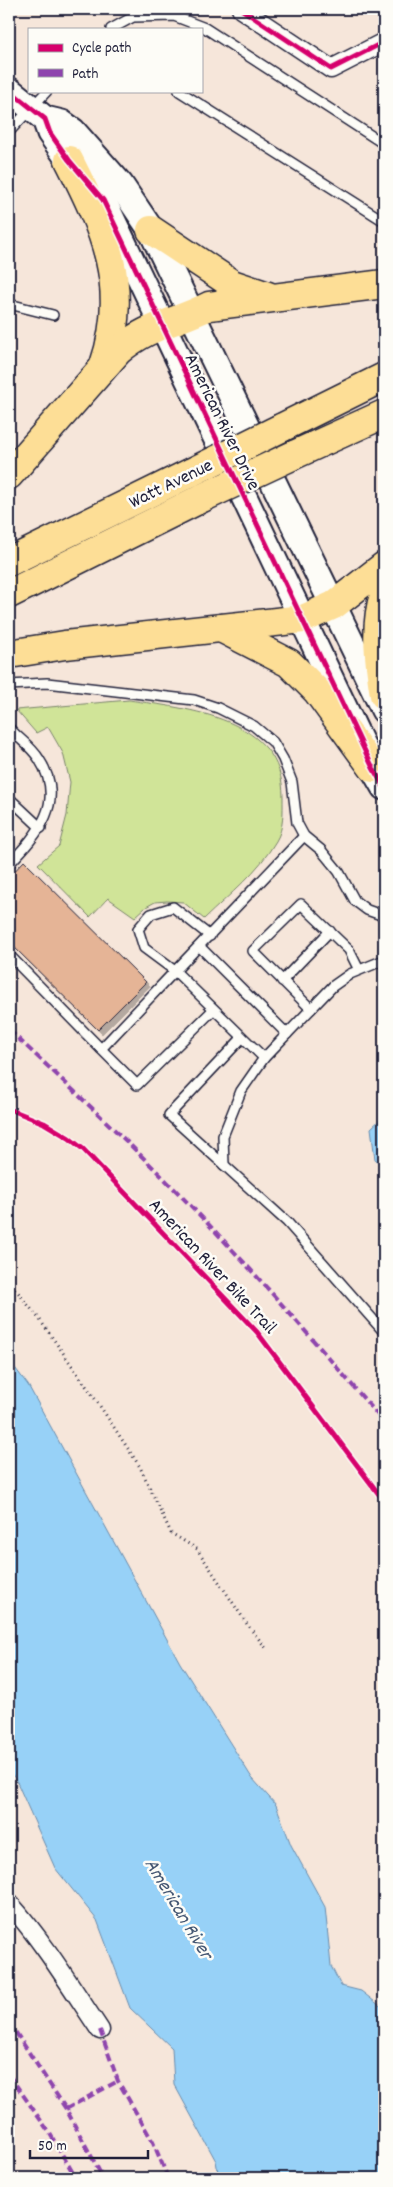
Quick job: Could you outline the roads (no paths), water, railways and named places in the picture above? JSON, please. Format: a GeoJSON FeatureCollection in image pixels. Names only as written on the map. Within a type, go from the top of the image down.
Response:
{"type":"FeatureCollection","features":[{"type":"Feature","properties":{"kind":"main road"},"geometry":{"type":"LineString","coordinates":[[69,160],[92,206],[106,244],[114,275],[116,307],[111,344],[102,368]]}},
{"type":"Feature","properties":{"kind":"main road"},"geometry":{"type":"LineString","coordinates":[[151,230],[232,284],[274,298]]}},
{"type":"Feature","properties":{"kind":"main road"},"geometry":{"type":"LineString","coordinates":[[9,475],[102,368],[134,337],[161,324],[192,314],[209,306],[384,284]]}},
{"type":"Feature","properties":{"kind":"main road","name":"Watt Avenue"},"geometry":{"type":"LineString","coordinates":[[9,562],[384,377]]}},
{"type":"Feature","properties":{"kind":"main road","name":"Watt Avenue"},"geometry":{"type":"LineString","coordinates":[[9,594],[204,497],[384,414]]}},
{"type":"Feature","properties":{"kind":"main road"},"geometry":{"type":"LineString","coordinates":[[9,654],[65,645],[303,619],[334,605],[384,566]]}},
{"type":"Feature","properties":{"kind":"main road"},"geometry":{"type":"LineString","coordinates":[[384,595],[379,632],[379,665],[384,695]]}},
{"type":"Feature","properties":{"kind":"main road"},"geometry":{"type":"LineString","coordinates":[[221,628],[289,662],[317,691],[379,778]]}},
{"type":"Feature","properties":{"kind":"street"},"geometry":{"type":"LineString","coordinates":[[241,9],[332,69],[384,42]]}},
{"type":"Feature","properties":{"kind":"street","name":"American River Drive"},"geometry":{"type":"LineString","coordinates":[[9,90],[42,106],[84,143],[120,184],[151,230],[384,710]]}},
{"type":"Feature","properties":{"kind":"street","name":"American River Drive"},"geometry":{"type":"LineString","coordinates":[[42,106],[50,133],[69,160],[103,200],[379,778]]}},
{"type":"Feature","properties":{"kind":"street"},"geometry":{"type":"LineString","coordinates":[[9,1903],[49,1954],[100,2030]]}},
{"type":"Feature","properties":{"kind":"lane"},"geometry":{"type":"LineString","coordinates":[[113,28],[133,17],[174,16],[205,28],[384,144]]}},
{"type":"Feature","properties":{"kind":"lane"},"geometry":{"type":"LineString","coordinates":[[181,92],[384,221]]}},
{"type":"Feature","properties":{"kind":"lane"},"geometry":{"type":"LineString","coordinates":[[9,132],[42,106]]}},
{"type":"Feature","properties":{"kind":"lane"},"geometry":{"type":"LineString","coordinates":[[9,304],[54,316]]}},
{"type":"Feature","properties":{"kind":"lane"},"geometry":{"type":"LineString","coordinates":[[9,685],[47,683],[194,700],[218,708],[254,726],[273,742],[283,759],[292,782],[297,823],[304,836],[321,850],[339,872],[355,901],[367,910],[384,916]]}},
{"type":"Feature","properties":{"kind":"lane"},"geometry":{"type":"LineString","coordinates":[[9,728],[39,758],[46,774],[50,791],[49,808],[40,828],[32,840],[9,864]]}},
{"type":"Feature","properties":{"kind":"lane"},"geometry":{"type":"LineString","coordinates":[[9,798],[40,828]]}},
{"type":"Feature","properties":{"kind":"lane"},"geometry":{"type":"LineString","coordinates":[[101,1049],[304,836]]}},
{"type":"Feature","properties":{"kind":"lane"},"geometry":{"type":"LineString","coordinates":[[311,1009],[253,951],[301,904],[349,950],[359,970]]}},
{"type":"Feature","properties":{"kind":"lane"},"geometry":{"type":"LineString","coordinates":[[210,936],[172,907],[151,914],[138,929],[144,948],[175,971],[264,1058]]}},
{"type":"Feature","properties":{"kind":"lane"},"geometry":{"type":"LineString","coordinates":[[282,981],[330,931]]}},
{"type":"Feature","properties":{"kind":"lane"},"geometry":{"type":"LineString","coordinates":[[200,947],[287,1034]]}},
{"type":"Feature","properties":{"kind":"lane"},"geometry":{"type":"LineString","coordinates":[[9,955],[137,1085],[213,1010]]}},
{"type":"Feature","properties":{"kind":"lane"},"geometry":{"type":"LineString","coordinates":[[224,1165],[224,1136],[242,1091],[264,1058],[333,986],[359,970],[384,960]]}},
{"type":"Feature","properties":{"kind":"lane"},"geometry":{"type":"LineString","coordinates":[[242,1038],[169,1115],[287,1222],[384,1332]]}},
{"type":"Feature","properties":{"kind":"water"},"geometry":{"type":"Polygon","coordinates":[[[383,1117],[384,1166],[375,1159],[371,1128],[383,1117]]]}},
{"type":"Feature","properties":{"kind":"water","name":"American River"},"geometry":{"type":"Polygon","coordinates":[[[9,1360],[28,1385],[180,1663],[252,1778],[276,1805],[291,1845],[325,1907],[331,1966],[341,1986],[361,1991],[384,2009],[384,2178],[219,2178],[216,2161],[174,2084],[172,2048],[130,2008],[97,1920],[55,1868],[16,1780],[9,1770],[9,1360]]]}}]}
